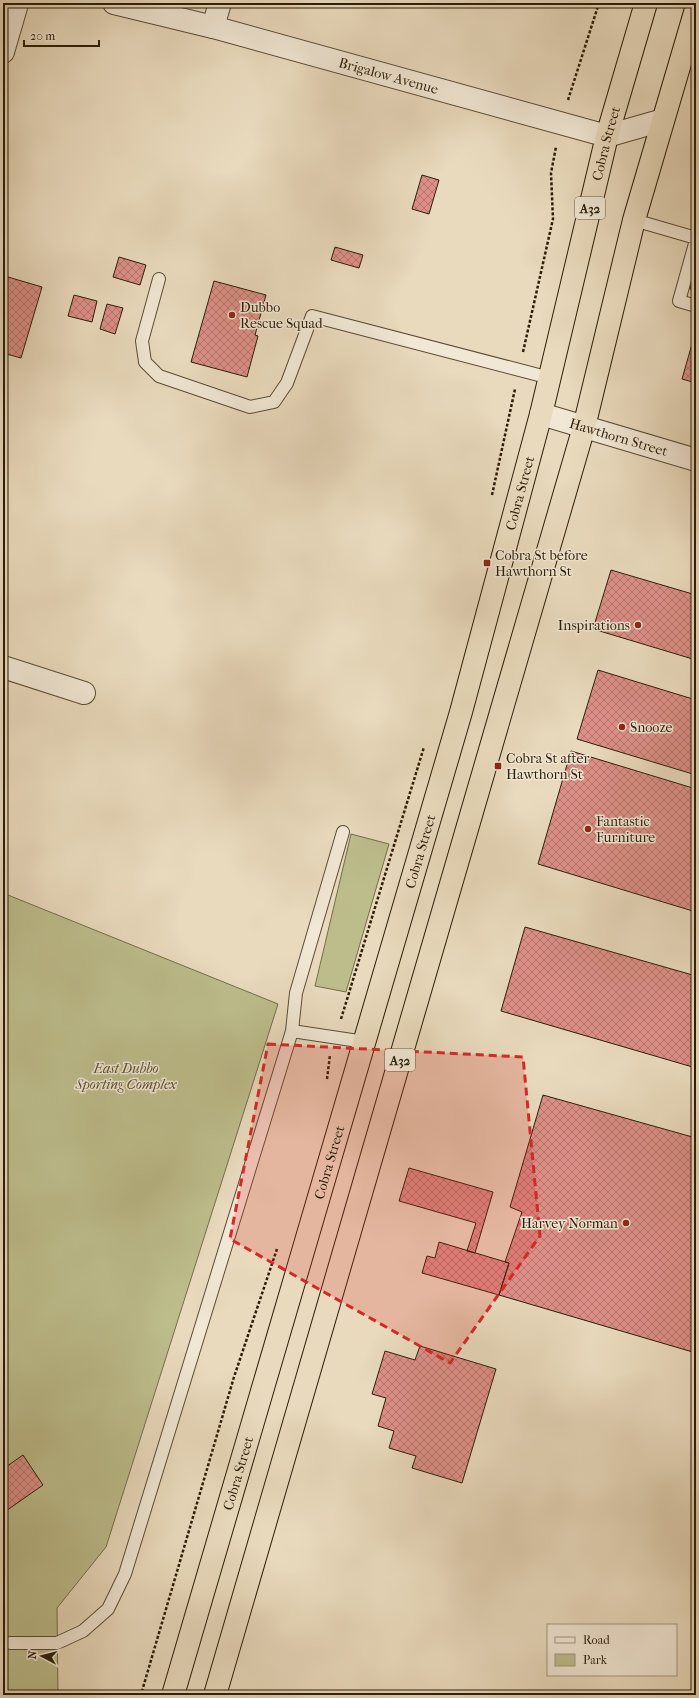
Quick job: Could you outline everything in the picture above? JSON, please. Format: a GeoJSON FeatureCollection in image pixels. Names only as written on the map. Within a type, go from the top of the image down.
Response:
{"type":"FeatureCollection","features":[{"type":"Feature","properties":{"kind":"highway","name":"Cobra Street"},"geometry":{"type":"LineString","coordinates":[[173,1695],[461,712],[541,414],[607,136],[646,3]]}},
{"type":"Feature","properties":{"kind":"highway","name":"A32"},"geometry":{"type":"LineString","coordinates":[[215,1695],[584,427],[634,220],[696,9]]}},
{"type":"Feature","properties":{"kind":"street","name":"Brigalow Avenue"},"geometry":{"type":"LineString","coordinates":[[114,3],[213,27],[607,136]]}},
{"type":"Feature","properties":{"kind":"street"},"geometry":{"type":"LineString","coordinates":[[213,27],[220,3]]}},
{"type":"Feature","properties":{"kind":"street"},"geometry":{"type":"LineString","coordinates":[[3,52],[13,5]]}},
{"type":"Feature","properties":{"kind":"street"},"geometry":{"type":"LineString","coordinates":[[607,136],[663,120]]}},
{"type":"Feature","properties":{"kind":"street","name":"Hawthorn Street"},"geometry":{"type":"LineString","coordinates":[[541,414],[696,460]]}},
{"type":"Feature","properties":{"kind":"street"},"geometry":{"type":"LineString","coordinates":[[3,667],[84,693]]}},
{"type":"Feature","properties":{"kind":"lane"},"geometry":{"type":"LineString","coordinates":[[634,220],[696,239],[679,301],[696,306]]}},
{"type":"Feature","properties":{"kind":"lane"},"geometry":{"type":"LineString","coordinates":[[159,280],[142,342],[144,362],[159,376],[250,407],[274,402],[287,383],[312,316],[550,378]]}},
{"type":"Feature","properties":{"kind":"lane"},"geometry":{"type":"LineString","coordinates":[[10,1643],[57,1643],[83,1631],[108,1609],[125,1574],[292,1031],[296,993],[343,832]]}},
{"type":"Feature","properties":{"kind":"lane"},"geometry":{"type":"LineString","coordinates":[[292,1031],[365,1042]]}},
{"type":"Feature","properties":{"kind":"path"},"geometry":{"type":"LineString","coordinates":[[492,496],[553,219],[551,173],[560,123],[598,3]]}},
{"type":"Feature","properties":{"kind":"path"},"geometry":{"type":"LineString","coordinates":[[326,1086],[330,1052],[426,741]]}},
{"type":"Feature","properties":{"kind":"path"},"geometry":{"type":"LineString","coordinates":[[138,1695],[142,1691],[161,1631],[234,1377],[277,1248]]}},
{"type":"Feature","properties":{"kind":"highlighted area"},"geometry":{"type":"Polygon","coordinates":[[[268,1044],[523,1057],[540,1236],[450,1363],[230,1239],[268,1044]]]}},
{"type":"Feature","properties":{"kind":"green space"},"geometry":{"type":"Polygon","coordinates":[[[351,834],[389,844],[346,992],[315,986],[351,834]]]}},
{"type":"Feature","properties":{"kind":"green space","name":"East Dubbo Sporting Complex"},"geometry":{"type":"Polygon","coordinates":[[[3,893],[278,1004],[106,1547],[57,1608],[58,1695],[3,1695],[3,893]]]}},
{"type":"Feature","properties":{"kind":"building"},"geometry":{"type":"Polygon","coordinates":[[[422,175],[439,180],[429,214],[412,209],[422,175]]]}},
{"type":"Feature","properties":{"kind":"building"},"geometry":{"type":"Polygon","coordinates":[[[335,247],[363,255],[359,268],[331,260],[335,247]]]}},
{"type":"Feature","properties":{"kind":"building"},"geometry":{"type":"Polygon","coordinates":[[[119,257],[146,265],[140,285],[113,277],[119,257]]]}},
{"type":"Feature","properties":{"kind":"building"},"geometry":{"type":"Polygon","coordinates":[[[696,268],[696,291],[690,289],[696,268]]]}},
{"type":"Feature","properties":{"kind":"building"},"geometry":{"type":"Polygon","coordinates":[[[8,277],[42,287],[21,358],[3,353],[3,292],[8,277]]]}},
{"type":"Feature","properties":{"kind":"building","name":"Dubbo Rescue Squad"},"geometry":{"type":"Polygon","coordinates":[[[214,281],[266,295],[255,335],[258,336],[247,377],[191,362],[214,281]]]}},
{"type":"Feature","properties":{"kind":"building"},"geometry":{"type":"Polygon","coordinates":[[[74,295],[97,301],[92,322],[68,316],[74,295]]]}},
{"type":"Feature","properties":{"kind":"building"},"geometry":{"type":"Polygon","coordinates":[[[107,304],[123,308],[115,334],[100,329],[107,304]]]}},
{"type":"Feature","properties":{"kind":"building"},"geometry":{"type":"Polygon","coordinates":[[[692,344],[696,345],[696,383],[682,379],[692,344]]]}},
{"type":"Feature","properties":{"kind":"building"},"geometry":{"type":"Polygon","coordinates":[[[611,570],[696,595],[696,660],[593,629],[611,570]]]}},
{"type":"Feature","properties":{"kind":"building"},"geometry":{"type":"Polygon","coordinates":[[[598,670],[696,700],[696,775],[577,739],[598,670]]]}},
{"type":"Feature","properties":{"kind":"building"},"geometry":{"type":"Polygon","coordinates":[[[571,751],[696,789],[696,912],[538,864],[571,751]]]}},
{"type":"Feature","properties":{"kind":"building"},"geometry":{"type":"Polygon","coordinates":[[[525,927],[696,976],[696,1068],[501,1011],[525,927]]]}},
{"type":"Feature","properties":{"kind":"building"},"geometry":{"type":"Polygon","coordinates":[[[543,1095],[696,1138],[696,1353],[499,1295],[509,1263],[505,1262],[522,1212],[510,1207],[543,1095]]]}},
{"type":"Feature","properties":{"kind":"building"},"geometry":{"type":"Polygon","coordinates":[[[409,1168],[493,1192],[475,1253],[467,1251],[476,1223],[399,1201],[409,1168]]]}},
{"type":"Feature","properties":{"kind":"building"},"geometry":{"type":"Polygon","coordinates":[[[439,1242],[509,1263],[499,1295],[422,1273],[427,1256],[435,1258],[439,1242]]]}},
{"type":"Feature","properties":{"kind":"building"},"geometry":{"type":"Polygon","coordinates":[[[420,1346],[496,1369],[462,1483],[412,1468],[416,1456],[389,1448],[394,1431],[378,1426],[386,1398],[372,1394],[385,1351],[415,1360],[420,1346]]]}},
{"type":"Feature","properties":{"kind":"building"},"geometry":{"type":"Polygon","coordinates":[[[23,1455],[43,1485],[3,1513],[3,1469],[23,1455]]]}},
{"type":"Feature","properties":{"kind":"place","name":"Dubbo Rescue Squad"},"geometry":{"type":"Point","coordinates":[232,315]}},
{"type":"Feature","properties":{"kind":"place","name":"Cobra St before Hawthorn St"},"geometry":{"type":"Point","coordinates":[487,563]}},
{"type":"Feature","properties":{"kind":"place","name":"Inspirations"},"geometry":{"type":"Point","coordinates":[638,625]}},
{"type":"Feature","properties":{"kind":"place","name":"Snooze"},"geometry":{"type":"Point","coordinates":[622,727]}},
{"type":"Feature","properties":{"kind":"place","name":"Cobra St after Hawthorn St"},"geometry":{"type":"Point","coordinates":[498,766]}},
{"type":"Feature","properties":{"kind":"place","name":"Fantastic Furniture"},"geometry":{"type":"Point","coordinates":[588,829]}},
{"type":"Feature","properties":{"kind":"place","name":"Harvey Norman"},"geometry":{"type":"Point","coordinates":[626,1223]}}]}
